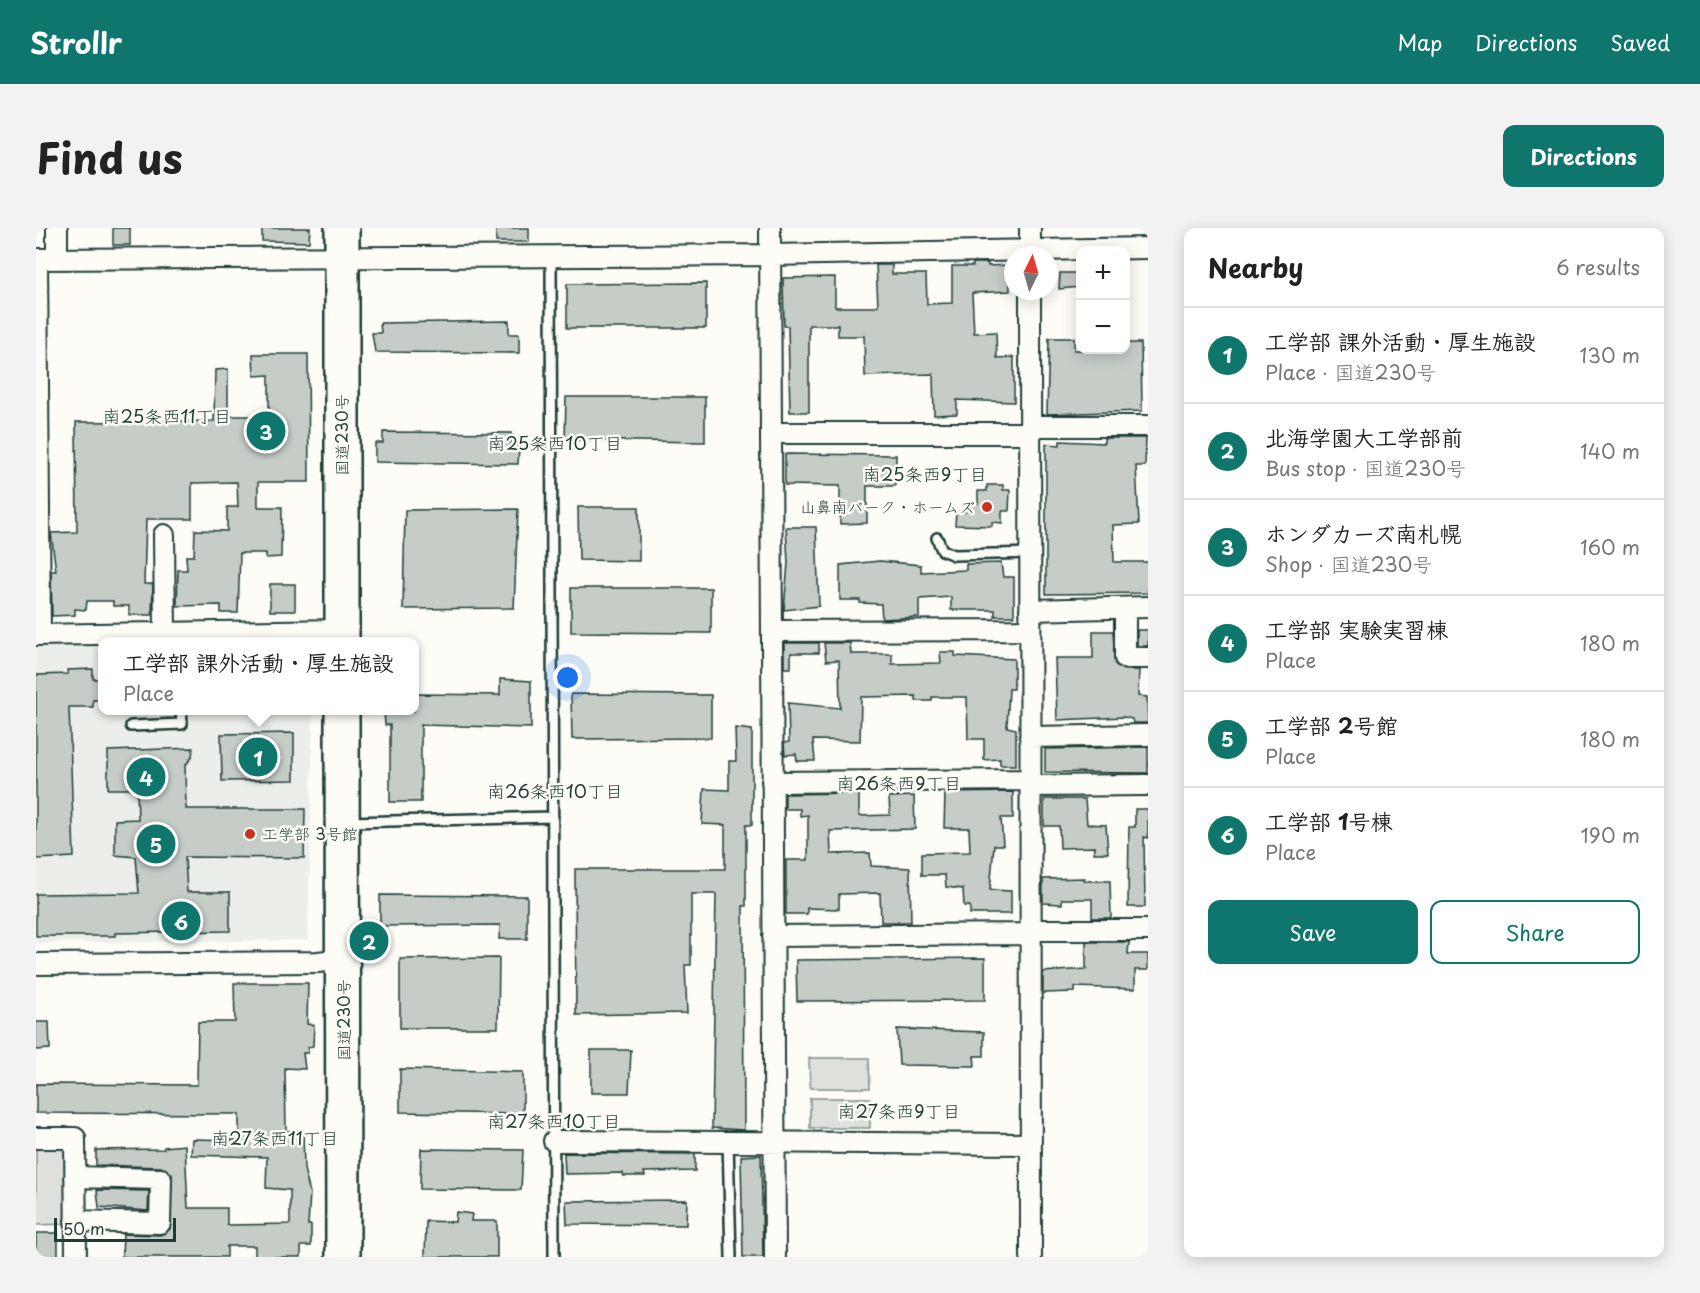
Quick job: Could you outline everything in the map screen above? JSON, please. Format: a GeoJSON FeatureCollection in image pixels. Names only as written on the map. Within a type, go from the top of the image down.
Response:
{"type":"FeatureCollection","features":[{"type":"Feature","properties":{"kind":"highway","name":"国道230号"},"geometry":{"type":"LineString","coordinates":[[342,243],[342,636]]}},
{"type":"Feature","properties":{"kind":"highway","name":"国道230号"},"geometry":{"type":"LineString","coordinates":[[342,715],[344,1257]]}},
{"type":"Feature","properties":{"kind":"street"},"geometry":{"type":"LineString","coordinates":[[57,228],[43,258],[37,434],[38,635],[342,636]]}},
{"type":"Feature","properties":{"kind":"street"},"geometry":{"type":"LineString","coordinates":[[770,228],[775,1257]]}},
{"type":"Feature","properties":{"kind":"street"},"geometry":{"type":"LineString","coordinates":[[1030,228],[1030,246]]}},
{"type":"Feature","properties":{"kind":"street"},"geometry":{"type":"LineString","coordinates":[[43,258],[342,243],[551,257],[1004,252]]}},
{"type":"Feature","properties":{"kind":"street"},"geometry":{"type":"LineString","coordinates":[[1058,251],[1148,248]]}},
{"type":"Feature","properties":{"kind":"street"},"geometry":{"type":"LineString","coordinates":[[1030,300],[1031,1257]]}},
{"type":"Feature","properties":{"kind":"street"},"geometry":{"type":"LineString","coordinates":[[772,433],[1030,430],[1148,426]]}},
{"type":"Feature","properties":{"kind":"street"},"geometry":{"type":"LineString","coordinates":[[164,536],[174,636]]}},
{"type":"Feature","properties":{"kind":"street"},"geometry":{"type":"LineString","coordinates":[[1030,610],[1148,607]]}},
{"type":"Feature","properties":{"kind":"street"},"geometry":{"type":"LineString","coordinates":[[1125,608],[1125,658],[1148,658]]}},
{"type":"Feature","properties":{"kind":"street"},"geometry":{"type":"LineString","coordinates":[[772,631],[1030,630]]}},
{"type":"Feature","properties":{"kind":"street"},"geometry":{"type":"LineString","coordinates":[[1030,737],[1148,735]]}},
{"type":"Feature","properties":{"kind":"street"},"geometry":{"type":"LineString","coordinates":[[772,782],[1148,785]]}},
{"type":"Feature","properties":{"kind":"street"},"geometry":{"type":"LineString","coordinates":[[772,936],[1148,930]]}},
{"type":"Feature","properties":{"kind":"street"},"geometry":{"type":"LineString","coordinates":[[36,964],[318,962],[344,958]]}},
{"type":"Feature","properties":{"kind":"street"},"geometry":{"type":"LineString","coordinates":[[36,1138],[75,1138],[76,1257]]}},
{"type":"Feature","properties":{"kind":"street"},"geometry":{"type":"LineString","coordinates":[[554,1141],[1031,1144]]}},
{"type":"Feature","properties":{"kind":"street"},"geometry":{"type":"LineString","coordinates":[[75,1177],[161,1179],[160,1223],[75,1221]]}},
{"type":"Feature","properties":{"kind":"lane"},"geometry":{"type":"LineString","coordinates":[[551,257],[554,1257]]}},
{"type":"Feature","properties":{"kind":"lane"},"geometry":{"type":"LineString","coordinates":[[937,538],[942,550],[954,555],[1030,553]]}},
{"type":"Feature","properties":{"kind":"lane"},"geometry":{"type":"LineString","coordinates":[[131,726],[182,724],[181,715]]}},
{"type":"Feature","properties":{"kind":"lane"},"geometry":{"type":"LineString","coordinates":[[343,822],[553,817]]}},
{"type":"Feature","properties":{"kind":"lane"},"geometry":{"type":"LineString","coordinates":[[728,1141],[731,1257]]}},
{"type":"Feature","properties":{"kind":"shaded area"},"geometry":{"type":"Polygon","coordinates":[[[98,645],[98,715],[313,715],[308,940],[36,943],[36,646],[98,645]]]}},
{"type":"Feature","properties":{"kind":"shaded area"},"geometry":{"type":"Polygon","coordinates":[[[809,1058],[869,1058],[870,1088],[810,1088],[809,1058]]]}},
{"type":"Feature","properties":{"kind":"shaded area"},"geometry":{"type":"Polygon","coordinates":[[[810,1098],[870,1098],[870,1128],[810,1128],[810,1098]]]}},
{"type":"Feature","properties":{"kind":"shaded area"},"geometry":{"type":"Polygon","coordinates":[[[66,1146],[66,1224],[36,1225],[36,1147],[66,1146]]]}},
{"type":"Feature","properties":{"kind":"building"},"geometry":{"type":"Polygon","coordinates":[[[113,228],[130,228],[130,245],[113,245],[113,228]]]}},
{"type":"Feature","properties":{"kind":"building"},"geometry":{"type":"Polygon","coordinates":[[[262,228],[310,228],[309,242],[262,241],[262,228]]]}},
{"type":"Feature","properties":{"kind":"building"},"geometry":{"type":"Polygon","coordinates":[[[496,228],[529,228],[529,242],[496,242],[496,228]]]}},
{"type":"Feature","properties":{"kind":"building"},"geometry":{"type":"Polygon","coordinates":[[[973,263],[988,263],[988,266],[1004,265],[1004,291],[972,293],[974,333],[996,332],[997,358],[1014,357],[1014,402],[957,400],[957,414],[934,415],[933,374],[865,376],[864,336],[838,336],[838,325],[809,325],[809,412],[790,412],[788,326],[784,326],[783,278],[835,277],[835,307],[875,307],[878,305],[876,265],[892,265],[892,274],[926,274],[927,304],[952,303],[952,266],[973,266],[973,263]]]}},
{"type":"Feature","properties":{"kind":"building"},"geometry":{"type":"Polygon","coordinates":[[[1060,273],[1076,273],[1076,287],[1059,289],[1060,273]]]}},
{"type":"Feature","properties":{"kind":"building"},"geometry":{"type":"Polygon","coordinates":[[[706,283],[706,328],[567,328],[567,284],[706,283]]]}},
{"type":"Feature","properties":{"kind":"building"},"geometry":{"type":"Polygon","coordinates":[[[509,321],[509,334],[519,334],[519,353],[375,352],[372,333],[381,333],[380,323],[509,321]]]}},
{"type":"Feature","properties":{"kind":"building"},"geometry":{"type":"Polygon","coordinates":[[[1049,338],[1074,338],[1076,354],[1130,354],[1130,343],[1141,343],[1142,411],[1047,414],[1049,338]]]}},
{"type":"Feature","properties":{"kind":"building"},"geometry":{"type":"Polygon","coordinates":[[[253,354],[308,354],[309,482],[258,482],[258,507],[282,507],[281,557],[266,558],[266,553],[240,553],[238,613],[221,613],[221,605],[177,606],[178,570],[187,570],[186,556],[194,556],[195,530],[227,531],[227,507],[238,507],[237,482],[192,483],[192,519],[146,519],[144,584],[153,584],[152,615],[129,615],[129,606],[113,606],[113,601],[87,601],[86,610],[75,609],[75,615],[52,616],[51,571],[56,571],[51,533],[77,532],[76,422],[214,421],[215,370],[228,369],[228,416],[269,416],[269,375],[254,376],[253,354]]]}},
{"type":"Feature","properties":{"kind":"building"},"geometry":{"type":"Polygon","coordinates":[[[566,397],[705,397],[705,442],[565,440],[566,397]]]}},
{"type":"Feature","properties":{"kind":"building"},"geometry":{"type":"Polygon","coordinates":[[[383,432],[511,433],[511,448],[519,447],[518,464],[375,462],[375,443],[383,443],[383,432]]]}},
{"type":"Feature","properties":{"kind":"building"},"geometry":{"type":"Polygon","coordinates":[[[1104,438],[1146,438],[1145,466],[1136,466],[1139,524],[1113,525],[1114,562],[1148,562],[1148,593],[1046,594],[1046,444],[1060,445],[1060,441],[1104,443],[1104,438]]]}},
{"type":"Feature","properties":{"kind":"building"},"geometry":{"type":"Polygon","coordinates":[[[785,454],[896,455],[895,486],[867,486],[867,523],[840,524],[840,486],[785,485],[785,454]]]}},
{"type":"Feature","properties":{"kind":"building","name":"山鼻南パーク・ホームズ"},"geometry":{"type":"Polygon","coordinates":[[[987,485],[1003,485],[1003,490],[1010,490],[1009,511],[1002,511],[1002,523],[992,522],[992,526],[955,525],[956,512],[965,512],[965,503],[978,503],[978,491],[987,491],[987,485]]]}},
{"type":"Feature","properties":{"kind":"building"},"geometry":{"type":"Polygon","coordinates":[[[578,507],[639,507],[639,561],[579,560],[578,507]]]}},
{"type":"Feature","properties":{"kind":"building"},"geometry":{"type":"Polygon","coordinates":[[[518,509],[514,608],[403,609],[405,510],[518,509]]]}},
{"type":"Feature","properties":{"kind":"building"},"geometry":{"type":"Polygon","coordinates":[[[786,527],[816,527],[819,606],[784,610],[788,563],[786,527]]]}},
{"type":"Feature","properties":{"kind":"building"},"geometry":{"type":"Polygon","coordinates":[[[880,561],[921,565],[921,572],[966,570],[966,564],[1001,563],[1003,577],[1014,577],[1014,616],[995,616],[995,610],[951,610],[951,597],[919,599],[919,617],[882,619],[881,604],[860,603],[860,600],[840,600],[840,565],[880,561]]]}},
{"type":"Feature","properties":{"kind":"building"},"geometry":{"type":"Polygon","coordinates":[[[270,584],[295,584],[295,611],[270,611],[270,584]]]}},
{"type":"Feature","properties":{"kind":"building"},"geometry":{"type":"Polygon","coordinates":[[[571,588],[711,588],[711,633],[571,632],[571,588]]]}},
{"type":"Feature","properties":{"kind":"building"},"geometry":{"type":"Polygon","coordinates":[[[1137,630],[1148,630],[1148,646],[1137,646],[1137,630]]]}},
{"type":"Feature","properties":{"kind":"building"},"geometry":{"type":"Polygon","coordinates":[[[1093,631],[1113,631],[1115,664],[1124,670],[1139,670],[1138,696],[1147,697],[1148,723],[1133,723],[1132,719],[1124,717],[1057,720],[1055,658],[1093,658],[1093,631]]]}},
{"type":"Feature","properties":{"kind":"building"},"geometry":{"type":"Polygon","coordinates":[[[784,643],[819,643],[819,653],[791,653],[791,668],[784,668],[784,643]]]}},
{"type":"Feature","properties":{"kind":"building"},"geometry":{"type":"Polygon","coordinates":[[[824,643],[850,643],[851,654],[892,654],[892,664],[941,663],[940,652],[955,652],[955,656],[1014,659],[1014,689],[1009,689],[1007,727],[1016,729],[1016,765],[1000,765],[1000,759],[984,760],[984,739],[968,739],[967,697],[932,697],[932,701],[916,701],[916,696],[861,697],[860,741],[813,740],[815,761],[797,761],[796,754],[785,755],[784,743],[789,742],[788,703],[840,708],[839,660],[826,661],[824,643]]]}},
{"type":"Feature","properties":{"kind":"building"},"geometry":{"type":"Polygon","coordinates":[[[93,669],[93,679],[98,679],[98,700],[93,700],[93,707],[69,707],[74,857],[36,859],[36,675],[68,674],[67,670],[93,669]]]}},
{"type":"Feature","properties":{"kind":"building"},"geometry":{"type":"Polygon","coordinates":[[[500,679],[531,681],[531,728],[421,725],[421,802],[390,802],[390,725],[385,725],[384,715],[419,715],[419,694],[500,695],[500,679]]]}},
{"type":"Feature","properties":{"kind":"building"},"geometry":{"type":"Polygon","coordinates":[[[571,694],[711,695],[711,738],[572,739],[571,694]]]}},
{"type":"Feature","properties":{"kind":"building"},"geometry":{"type":"Polygon","coordinates":[[[735,728],[752,730],[752,825],[746,825],[746,906],[743,906],[744,1130],[712,1128],[716,894],[691,894],[691,965],[685,965],[687,1013],[576,1015],[575,869],[725,869],[725,825],[702,824],[704,789],[729,790],[729,761],[736,761],[735,728]]]}},
{"type":"Feature","properties":{"kind":"building"},"geometry":{"type":"Polygon","coordinates":[[[294,733],[294,780],[222,781],[221,734],[294,733]]]}},
{"type":"Feature","properties":{"kind":"building"},"geometry":{"type":"Polygon","coordinates":[[[1148,747],[1148,773],[1045,772],[1045,749],[1148,747]]]}},
{"type":"Feature","properties":{"kind":"building"},"geometry":{"type":"Polygon","coordinates":[[[193,748],[192,757],[185,766],[186,809],[305,809],[304,858],[185,857],[187,892],[230,892],[230,931],[115,933],[115,936],[36,936],[36,894],[139,893],[136,857],[115,855],[115,820],[138,819],[137,789],[108,789],[108,751],[193,748]]]}},
{"type":"Feature","properties":{"kind":"building"},"geometry":{"type":"Polygon","coordinates":[[[1013,792],[1013,818],[1001,818],[1003,845],[994,845],[990,890],[1011,891],[1011,914],[970,914],[970,906],[964,906],[963,889],[946,887],[945,875],[922,875],[922,853],[970,852],[969,828],[944,828],[945,793],[1013,792]]]}},
{"type":"Feature","properties":{"kind":"building"},"geometry":{"type":"Polygon","coordinates":[[[859,793],[859,816],[890,815],[889,797],[914,796],[915,829],[830,831],[831,854],[870,853],[871,866],[910,868],[911,922],[881,922],[880,893],[839,894],[839,909],[807,908],[807,914],[786,914],[786,860],[808,860],[808,815],[800,816],[800,809],[785,809],[785,794],[859,793]]]}},
{"type":"Feature","properties":{"kind":"building"},"geometry":{"type":"Polygon","coordinates":[[[1044,799],[1085,799],[1087,824],[1106,825],[1108,853],[1094,853],[1095,847],[1060,848],[1059,826],[1044,826],[1044,799]]]}},
{"type":"Feature","properties":{"kind":"building"},"geometry":{"type":"Polygon","coordinates":[[[1135,809],[1148,809],[1148,838],[1144,837],[1145,907],[1128,907],[1129,827],[1135,827],[1135,809]]]}},
{"type":"Feature","properties":{"kind":"building"},"geometry":{"type":"Polygon","coordinates":[[[1085,878],[1084,881],[1110,881],[1111,918],[1092,918],[1092,899],[1062,899],[1062,904],[1043,903],[1043,879],[1085,878]]]}},
{"type":"Feature","properties":{"kind":"building"},"geometry":{"type":"Polygon","coordinates":[[[380,895],[527,896],[527,939],[499,939],[500,925],[380,926],[380,895]]]}},
{"type":"Feature","properties":{"kind":"building"},"geometry":{"type":"Polygon","coordinates":[[[1086,942],[1129,942],[1128,954],[1148,954],[1148,970],[1135,970],[1135,989],[1075,987],[1075,992],[1043,993],[1043,972],[1086,969],[1086,942]]]}},
{"type":"Feature","properties":{"kind":"building"},"geometry":{"type":"Polygon","coordinates":[[[499,958],[498,1028],[400,1028],[400,959],[499,958]]]}},
{"type":"Feature","properties":{"kind":"building"},"geometry":{"type":"Polygon","coordinates":[[[985,958],[985,1000],[797,1001],[796,960],[985,958]]]}},
{"type":"Feature","properties":{"kind":"building"},"geometry":{"type":"Polygon","coordinates":[[[234,983],[308,983],[307,1024],[314,1025],[313,1046],[308,1047],[308,1053],[303,1053],[305,1069],[285,1068],[286,1131],[303,1130],[304,1169],[310,1193],[308,1225],[311,1225],[311,1246],[301,1246],[301,1257],[255,1257],[255,1246],[227,1246],[227,1257],[122,1257],[123,1234],[160,1235],[170,1229],[172,1174],[161,1167],[96,1165],[96,1150],[164,1149],[164,1147],[185,1145],[188,1208],[227,1208],[227,1225],[290,1224],[290,1190],[266,1188],[267,1157],[191,1155],[192,1139],[239,1140],[239,1114],[36,1113],[36,1084],[197,1085],[198,1022],[235,1022],[234,983]]]}},
{"type":"Feature","properties":{"kind":"building"},"geometry":{"type":"Polygon","coordinates":[[[36,1022],[49,1022],[50,1049],[36,1050],[36,1022]]]}},
{"type":"Feature","properties":{"kind":"building"},"geometry":{"type":"Polygon","coordinates":[[[897,1029],[984,1032],[984,1056],[974,1056],[975,1066],[899,1065],[897,1029]]]}},
{"type":"Feature","properties":{"kind":"building"},"geometry":{"type":"Polygon","coordinates":[[[591,1050],[631,1050],[629,1093],[591,1093],[591,1050]]]}},
{"type":"Feature","properties":{"kind":"building"},"geometry":{"type":"Polygon","coordinates":[[[400,1069],[523,1072],[523,1114],[400,1112],[400,1069]]]}},
{"type":"Feature","properties":{"kind":"building"},"geometry":{"type":"Polygon","coordinates":[[[421,1149],[523,1150],[521,1190],[420,1189],[421,1149]]]}},
{"type":"Feature","properties":{"kind":"building"},"geometry":{"type":"Polygon","coordinates":[[[564,1153],[695,1154],[695,1171],[644,1172],[645,1176],[623,1176],[623,1173],[565,1174],[564,1153]]]}},
{"type":"Feature","properties":{"kind":"building"},"geometry":{"type":"Polygon","coordinates":[[[761,1155],[763,1257],[743,1257],[741,1156],[761,1155]]]}},
{"type":"Feature","properties":{"kind":"building"},"geometry":{"type":"Polygon","coordinates":[[[97,1190],[149,1191],[148,1211],[99,1207],[97,1190]]]}},
{"type":"Feature","properties":{"kind":"building"},"geometry":{"type":"Polygon","coordinates":[[[687,1200],[686,1225],[567,1224],[566,1201],[687,1200]]]}},
{"type":"Feature","properties":{"kind":"building"},"geometry":{"type":"Polygon","coordinates":[[[456,1212],[472,1214],[471,1221],[497,1221],[497,1257],[425,1257],[426,1221],[455,1222],[456,1212]]]}},
{"type":"Feature","properties":{"kind":"building"},"geometry":{"type":"Polygon","coordinates":[[[36,1233],[58,1233],[58,1257],[36,1257],[36,1233]]]}},
{"type":"Feature","properties":{"kind":"place","name":"ホンダカーズ南札幌"},"geometry":{"type":"Point","coordinates":[266,431]}},
{"type":"Feature","properties":{"kind":"place","name":"山鼻南パーク・ホームズ"},"geometry":{"type":"Point","coordinates":[987,507]}},
{"type":"Feature","properties":{"kind":"place","name":"工学部 課外活動・厚生施設"},"geometry":{"type":"Point","coordinates":[258,757]}},
{"type":"Feature","properties":{"kind":"place","name":"工学部 実験実習棟"},"geometry":{"type":"Point","coordinates":[146,777]}},
{"type":"Feature","properties":{"kind":"place","name":"工学部 3号館"},"geometry":{"type":"Point","coordinates":[250,834]}},
{"type":"Feature","properties":{"kind":"place","name":"工学部 2号館"},"geometry":{"type":"Point","coordinates":[156,844]}},
{"type":"Feature","properties":{"kind":"place","name":"工学部 1号棟"},"geometry":{"type":"Point","coordinates":[181,921]}},
{"type":"Feature","properties":{"kind":"place","name":"北海学園大工学部前"},"geometry":{"type":"Point","coordinates":[369,941]}},
{"type":"Feature","properties":{"kind":"district","name":"南25条西11丁目"},"geometry":{"type":"Point","coordinates":[167,417]}},
{"type":"Feature","properties":{"kind":"district","name":"南25条西10丁目"},"geometry":{"type":"Point","coordinates":[555,444]}},
{"type":"Feature","properties":{"kind":"district","name":"南25条西9丁目"},"geometry":{"type":"Point","coordinates":[925,475]}},
{"type":"Feature","properties":{"kind":"district","name":"南26条西9丁目"},"geometry":{"type":"Point","coordinates":[899,784]}},
{"type":"Feature","properties":{"kind":"district","name":"南26条西10丁目"},"geometry":{"type":"Point","coordinates":[555,792]}},
{"type":"Feature","properties":{"kind":"district","name":"南27条西9丁目"},"geometry":{"type":"Point","coordinates":[899,1112]}},
{"type":"Feature","properties":{"kind":"district","name":"南27条西10丁目"},"geometry":{"type":"Point","coordinates":[554,1122]}},
{"type":"Feature","properties":{"kind":"district","name":"南27条西11丁目"},"geometry":{"type":"Point","coordinates":[275,1139]}}]}
